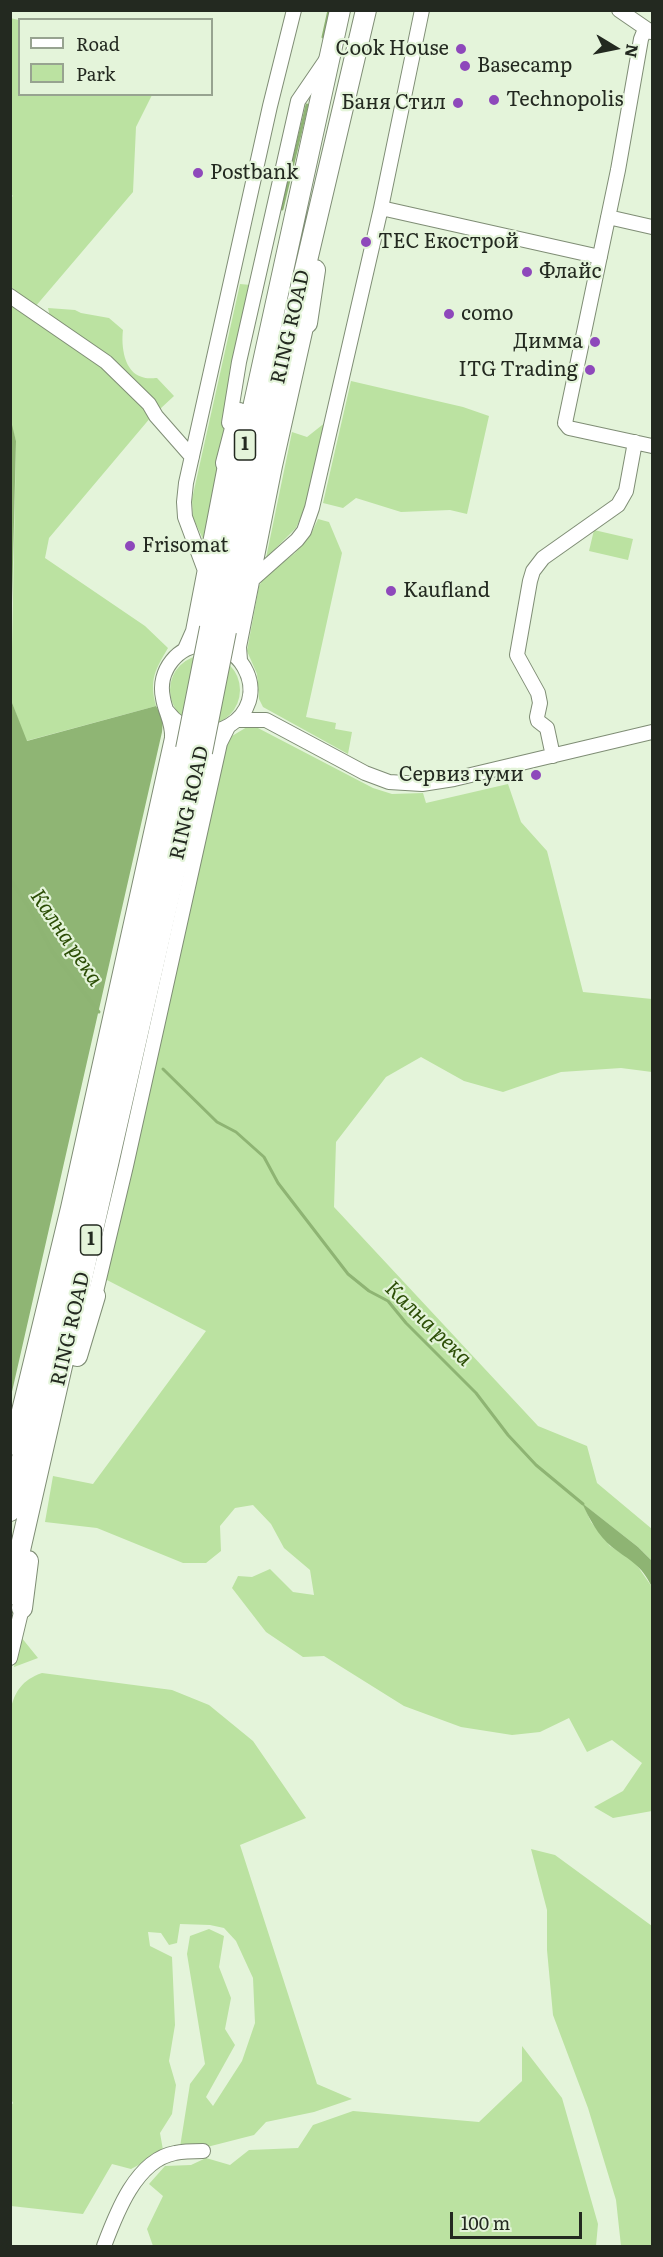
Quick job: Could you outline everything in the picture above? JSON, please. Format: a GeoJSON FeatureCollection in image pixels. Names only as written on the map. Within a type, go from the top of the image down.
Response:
{"type":"FeatureCollection","features":[{"type":"Feature","properties":{"kind":"highway","name":"RING ROAD"},"geometry":{"type":"LineString","coordinates":[[218,629],[237,481],[340,10]]}},
{"type":"Feature","properties":{"kind":"highway","name":"RING ROAD"},"geometry":{"type":"LineString","coordinates":[[16,1601],[31,1505],[218,629],[271,416],[366,10]]}},
{"type":"Feature","properties":{"kind":"highway"},"geometry":{"type":"LineString","coordinates":[[307,323],[312,300],[324,189]]}},
{"type":"Feature","properties":{"kind":"highway"},"geometry":{"type":"LineString","coordinates":[[226,463],[253,362],[285,264]]}},
{"type":"Feature","properties":{"kind":"highway","name":"RING ROAD"},"geometry":{"type":"LineString","coordinates":[[10,1511],[94,1140],[194,750]]}},
{"type":"Feature","properties":{"kind":"highway"},"geometry":{"type":"LineString","coordinates":[[74,1181],[94,1140]]}},
{"type":"Feature","properties":{"kind":"highway"},"geometry":{"type":"LineString","coordinates":[[58,1299],[59,1249]]}},
{"type":"Feature","properties":{"kind":"highway"},"geometry":{"type":"LineString","coordinates":[[47,1434],[65,1394],[95,1296]]}},
{"type":"Feature","properties":{"kind":"street"},"geometry":{"type":"LineString","coordinates":[[205,572],[184,510],[184,502],[253,182],[294,10]]}},
{"type":"Feature","properties":{"kind":"street"},"geometry":{"type":"LineString","coordinates":[[253,579],[297,540],[309,519],[381,208],[422,10]]}},
{"type":"Feature","properties":{"kind":"street"},"geometry":{"type":"LineString","coordinates":[[619,10],[649,31],[641,39],[626,129],[565,423],[569,428],[652,446]]}},
{"type":"Feature","properties":{"kind":"street"},"geometry":{"type":"LineString","coordinates":[[185,650],[193,631],[226,463],[237,372],[298,101],[331,53]]}},
{"type":"Feature","properties":{"kind":"street"},"geometry":{"type":"LineString","coordinates":[[381,208],[600,257]]}},
{"type":"Feature","properties":{"kind":"street"},"geometry":{"type":"LineString","coordinates":[[608,217],[652,227]]}},
{"type":"Feature","properties":{"kind":"street"},"geometry":{"type":"LineString","coordinates":[[10,296],[106,362],[149,404],[156,416],[192,457]]}},
{"type":"Feature","properties":{"kind":"street"},"geometry":{"type":"LineString","coordinates":[[95,1296],[220,743],[247,705],[249,697],[247,674],[240,660],[239,647],[307,323]]}},
{"type":"Feature","properties":{"kind":"street"},"geometry":{"type":"LineString","coordinates":[[553,756],[547,728],[538,721],[537,717],[540,703],[538,693],[517,655],[530,581],[533,571],[543,558],[618,505],[626,491],[635,442]]}},
{"type":"Feature","properties":{"kind":"street"},"geometry":{"type":"LineString","coordinates":[[240,660],[214,645],[200,645],[185,650],[173,659],[162,680],[162,696],[167,711],[181,726],[210,733],[233,724],[266,720]]}},
{"type":"Feature","properties":{"kind":"street"},"geometry":{"type":"LineString","coordinates":[[249,697],[266,720],[365,773],[389,782],[406,784],[438,782],[652,732]]}},
{"type":"Feature","properties":{"kind":"street","name":"RING ROAD"},"geometry":{"type":"LineString","coordinates":[[10,1448],[59,1249],[172,738],[172,724],[167,711]]}},
{"type":"Feature","properties":{"kind":"street"},"geometry":{"type":"LineString","coordinates":[[10,1658],[16,1601]]}},
{"type":"Feature","properties":{"kind":"street"},"geometry":{"type":"LineString","coordinates":[[104,2247],[112,2224],[135,2180],[162,2158],[174,2153],[203,2151]]}},
{"type":"Feature","properties":{"kind":"green space"},"geometry":{"type":"Polygon","coordinates":[[[10,18],[18,20],[18,96],[152,96],[136,127],[133,192],[35,307],[11,287],[10,198],[13,196],[10,193],[10,18]]]}},
{"type":"Feature","properties":{"kind":"green space"},"geometry":{"type":"Polygon","coordinates":[[[240,284],[251,285],[230,380],[223,441],[204,541],[193,518],[192,499],[240,284]]]}},
{"type":"Feature","properties":{"kind":"green space"},"geometry":{"type":"Polygon","coordinates":[[[11,300],[125,384],[151,417],[49,538],[45,558],[145,626],[168,648],[154,676],[153,689],[156,706],[26,741],[11,700],[16,441],[10,421],[11,300]]]}},
{"type":"Feature","properties":{"kind":"green space"},"geometry":{"type":"Polygon","coordinates":[[[48,308],[75,310],[109,318],[123,330],[123,351],[131,370],[144,378],[157,378],[174,396],[160,409],[126,373],[50,317],[48,308]]]}},
{"type":"Feature","properties":{"kind":"green space"},"geometry":{"type":"Polygon","coordinates":[[[351,381],[463,407],[489,416],[467,514],[450,510],[401,512],[356,498],[343,508],[323,503],[351,381]]]}},
{"type":"Feature","properties":{"kind":"green space"},"geometry":{"type":"Polygon","coordinates":[[[326,422],[305,508],[296,528],[266,558],[292,432],[307,437],[326,422]]]}},
{"type":"Feature","properties":{"kind":"green space"},"geometry":{"type":"Polygon","coordinates":[[[318,519],[329,522],[342,553],[306,717],[336,723],[335,729],[352,732],[348,754],[263,707],[259,699],[257,674],[247,651],[259,586],[265,576],[295,553],[311,534],[318,519]]]}},
{"type":"Feature","properties":{"kind":"green space"},"geometry":{"type":"Polygon","coordinates":[[[594,530],[633,539],[628,560],[589,551],[594,530]]]}},
{"type":"Feature","properties":{"kind":"green space"},"geometry":{"type":"Polygon","coordinates":[[[205,655],[218,658],[230,665],[237,677],[240,690],[237,703],[230,715],[218,722],[205,725],[192,722],[180,715],[173,703],[170,690],[173,677],[180,665],[192,658],[205,655]]]}},
{"type":"Feature","properties":{"kind":"green space"},"geometry":{"type":"Polygon","coordinates":[[[247,727],[256,727],[373,788],[392,794],[423,793],[426,803],[508,784],[521,822],[547,851],[583,992],[652,999],[652,1072],[621,1068],[561,1072],[503,1092],[464,1081],[421,1057],[386,1077],[336,1142],[334,1207],[538,1426],[587,1446],[597,1483],[652,1529],[652,1561],[638,1547],[583,1504],[591,1522],[610,1546],[634,1561],[652,1587],[652,1811],[613,1818],[594,1807],[623,1791],[642,1763],[612,1740],[587,1752],[569,1718],[540,1732],[512,1735],[461,1727],[404,1706],[324,1656],[303,1657],[266,1632],[232,1588],[238,1576],[252,1577],[270,1569],[293,1592],[314,1595],[310,1570],[284,1548],[271,1524],[253,1505],[235,1508],[220,1526],[221,1551],[206,1563],[183,1563],[97,1528],[45,1522],[53,1476],[93,1484],[206,1331],[105,1279],[227,745],[232,736],[247,727]]]}},
{"type":"Feature","properties":{"kind":"green space"},"geometry":{"type":"Polygon","coordinates":[[[21,1637],[38,1658],[14,1667],[21,1637]]]}},
{"type":"Feature","properties":{"kind":"green space"},"geometry":{"type":"Polygon","coordinates":[[[42,1673],[172,1690],[209,1705],[253,1741],[306,1818],[240,1845],[317,2084],[352,2099],[314,2112],[266,2122],[254,2135],[207,2147],[180,2147],[190,2084],[205,2064],[187,1954],[190,1936],[209,1929],[224,1936],[219,1967],[231,1998],[225,2029],[235,2045],[206,2097],[213,2106],[242,2061],[255,2023],[253,1978],[236,1941],[224,1928],[180,1924],[177,1943],[169,1945],[161,1933],[148,1932],[150,1946],[172,1957],[175,2025],[169,2061],[176,2085],[172,2114],[160,2133],[163,2150],[131,2169],[112,2164],[83,2214],[11,2206],[10,2107],[13,2103],[10,2097],[10,1711],[20,1687],[29,1679],[42,1673]]]}},
{"type":"Feature","properties":{"kind":"green space"},"geometry":{"type":"Polygon","coordinates":[[[531,1849],[555,1855],[652,1926],[652,2246],[621,2246],[616,2200],[588,2108],[553,2015],[547,1950],[547,1910],[531,1849]]]}},
{"type":"Feature","properties":{"kind":"green space"},"geometry":{"type":"Polygon","coordinates":[[[522,2046],[562,2098],[598,2224],[596,2246],[153,2246],[147,2229],[163,2196],[149,2184],[165,2166],[191,2165],[206,2158],[230,2165],[249,2150],[298,2148],[313,2125],[353,2111],[479,2122],[522,2081],[522,2046]]]}},
{"type":"Feature","properties":{"kind":"shaded area"},"geometry":{"type":"Polygon","coordinates":[[[11,421],[16,441],[11,644],[11,421]]]}},
{"type":"Feature","properties":{"kind":"shaded area"},"geometry":{"type":"Polygon","coordinates":[[[11,700],[27,741],[156,706],[163,719],[162,732],[11,1396],[11,700]]]}},
{"type":"Feature","properties":{"kind":"shaded area"},"geometry":{"type":"Polygon","coordinates":[[[582,1503],[638,1547],[652,1561],[652,1587],[639,1568],[602,1538],[582,1503]]]}},
{"type":"Feature","properties":{"kind":"waterway"},"geometry":{"type":"LineString","coordinates":[[323,37],[329,10]]}},
{"type":"Feature","properties":{"kind":"waterway"},"geometry":{"type":"LineString","coordinates":[[282,209],[307,105]]}},
{"type":"Feature","properties":{"kind":"waterway","name":"Кална река"},"geometry":{"type":"LineString","coordinates":[[10,879],[52,951],[99,1012]]}},
{"type":"Feature","properties":{"kind":"waterway","name":"Кална река"},"geometry":{"type":"LineString","coordinates":[[163,1069],[217,1122],[236,1132],[264,1157],[278,1183],[348,1274],[369,1291],[388,1301],[406,1323],[476,1393],[508,1435],[536,1465],[583,1504]]}},
{"type":"Feature","properties":{"kind":"place","name":"Cook House"},"geometry":{"type":"Point","coordinates":[461,49]}},
{"type":"Feature","properties":{"kind":"place","name":"Basecamp"},"geometry":{"type":"Point","coordinates":[465,66]}},
{"type":"Feature","properties":{"kind":"place","name":"Technopolis"},"geometry":{"type":"Point","coordinates":[494,100]}},
{"type":"Feature","properties":{"kind":"place","name":"Баня Стил"},"geometry":{"type":"Point","coordinates":[458,103]}},
{"type":"Feature","properties":{"kind":"place","name":"Postbank"},"geometry":{"type":"Point","coordinates":[198,173]}},
{"type":"Feature","properties":{"kind":"place","name":"ТЕС Екострой"},"geometry":{"type":"Point","coordinates":[366,242]}},
{"type":"Feature","properties":{"kind":"place","name":"Флайс"},"geometry":{"type":"Point","coordinates":[527,272]}},
{"type":"Feature","properties":{"kind":"place","name":"como"},"geometry":{"type":"Point","coordinates":[449,314]}},
{"type":"Feature","properties":{"kind":"place","name":"Димма"},"geometry":{"type":"Point","coordinates":[595,342]}},
{"type":"Feature","properties":{"kind":"place","name":"ITG Trading"},"geometry":{"type":"Point","coordinates":[590,370]}},
{"type":"Feature","properties":{"kind":"place","name":"Frisomat"},"geometry":{"type":"Point","coordinates":[130,546]}},
{"type":"Feature","properties":{"kind":"place","name":"Kaufland"},"geometry":{"type":"Point","coordinates":[391,591]}},
{"type":"Feature","properties":{"kind":"place","name":"Сервиз гуми"},"geometry":{"type":"Point","coordinates":[536,775]}}]}
